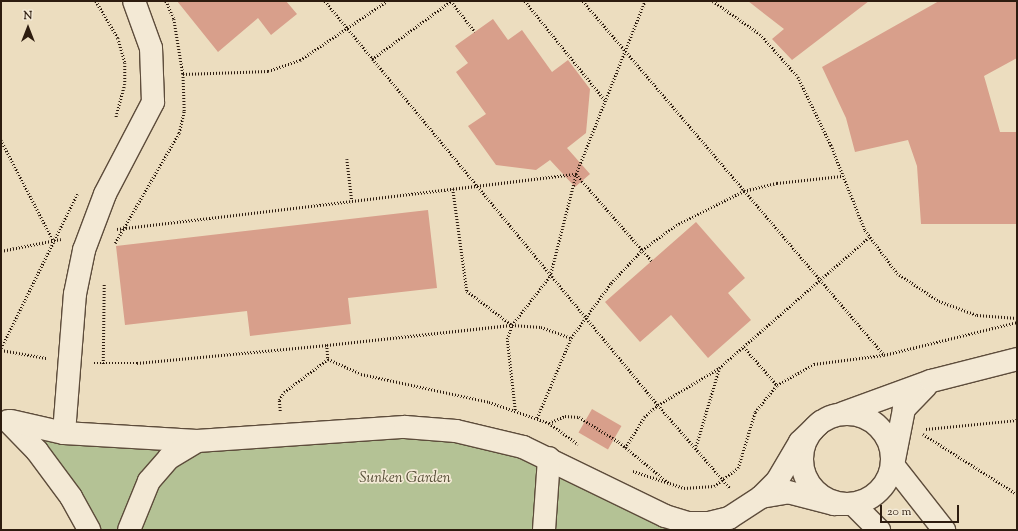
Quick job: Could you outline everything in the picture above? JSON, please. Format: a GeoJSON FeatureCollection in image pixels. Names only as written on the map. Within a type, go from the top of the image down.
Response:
{"type":"FeatureCollection","features":[{"type":"Feature","properties":{"kind":"lane"},"geometry":{"type":"LineString","coordinates":[[64,433],[76,294],[90,232],[105,194],[153,102],[151,48],[134,1]]}},
{"type":"Feature","properties":{"kind":"lane"},"geometry":{"type":"LineString","coordinates":[[715,530],[754,503],[777,481],[800,442],[828,419],[931,381],[1017,359]]}},
{"type":"Feature","properties":{"kind":"lane"},"geometry":{"type":"LineString","coordinates":[[6,420],[64,433],[197,441],[370,428],[440,429],[489,437],[549,458],[677,521],[709,523],[729,518],[754,503],[788,492],[834,504],[853,504],[880,491],[893,465],[904,409],[931,381]]}},
{"type":"Feature","properties":{"kind":"lane"},"geometry":{"type":"LineString","coordinates":[[879,530],[853,504],[824,498],[805,476],[804,446],[828,419],[864,417],[877,425],[887,436],[893,465],[944,530]]}},
{"type":"Feature","properties":{"kind":"lane"},"geometry":{"type":"LineString","coordinates":[[6,420],[71,497],[89,530]]}},
{"type":"Feature","properties":{"kind":"lane"},"geometry":{"type":"LineString","coordinates":[[129,530],[149,481],[169,458],[197,441]]}},
{"type":"Feature","properties":{"kind":"lane"},"geometry":{"type":"LineString","coordinates":[[544,530],[549,458]]}},
{"type":"Feature","properties":{"kind":"path"},"geometry":{"type":"LineString","coordinates":[[96,1],[118,38],[125,63],[125,84],[113,122]]}},
{"type":"Feature","properties":{"kind":"path"},"geometry":{"type":"LineString","coordinates":[[113,246],[179,133],[184,111],[183,74],[174,19],[166,1]]}},
{"type":"Feature","properties":{"kind":"path"},"geometry":{"type":"LineString","coordinates":[[325,1],[550,276],[658,405],[696,447],[723,480],[754,503]]}},
{"type":"Feature","properties":{"kind":"path"},"geometry":{"type":"LineString","coordinates":[[183,74],[268,71],[300,60],[349,30],[388,1]]}},
{"type":"Feature","properties":{"kind":"path"},"geometry":{"type":"LineString","coordinates":[[372,59],[451,1],[475,32]]}},
{"type":"Feature","properties":{"kind":"path"},"geometry":{"type":"LineString","coordinates":[[525,1],[605,100]]}},
{"type":"Feature","properties":{"kind":"path"},"geometry":{"type":"LineString","coordinates":[[583,1],[818,280],[884,355]]}},
{"type":"Feature","properties":{"kind":"path"},"geometry":{"type":"LineString","coordinates":[[515,410],[515,384],[507,356],[512,325],[550,276],[576,174],[645,1]]}},
{"type":"Feature","properties":{"kind":"path"},"geometry":{"type":"LineString","coordinates":[[713,1],[760,34],[798,77],[869,237],[897,272],[939,301],[977,315],[1017,318]]}},
{"type":"Feature","properties":{"kind":"path"},"geometry":{"type":"LineString","coordinates":[[1,140],[53,240]]}},
{"type":"Feature","properties":{"kind":"path"},"geometry":{"type":"LineString","coordinates":[[347,160],[352,201]]}},
{"type":"Feature","properties":{"kind":"path"},"geometry":{"type":"LineString","coordinates":[[1,251],[90,232],[576,174]]}},
{"type":"Feature","properties":{"kind":"path"},"geometry":{"type":"LineString","coordinates":[[576,174],[652,261]]}},
{"type":"Feature","properties":{"kind":"path"},"geometry":{"type":"LineString","coordinates":[[537,418],[571,338],[584,317],[642,250],[676,225],[744,191],[777,183],[842,176]]}},
{"type":"Feature","properties":{"kind":"path"},"geometry":{"type":"LineString","coordinates":[[453,189],[467,291],[512,325]]}},
{"type":"Feature","properties":{"kind":"path"},"geometry":{"type":"LineString","coordinates":[[78,192],[53,240],[1,349],[70,361],[103,364],[327,345],[512,325],[541,327],[571,338]]}},
{"type":"Feature","properties":{"kind":"path"},"geometry":{"type":"LineString","coordinates":[[625,448],[644,417],[658,405],[719,368],[869,237]]}},
{"type":"Feature","properties":{"kind":"path"},"geometry":{"type":"LineString","coordinates":[[103,364],[105,278]]}},
{"type":"Feature","properties":{"kind":"path"},"geometry":{"type":"LineString","coordinates":[[629,470],[684,488],[700,489],[723,480],[738,468],[755,412],[777,385],[814,364],[884,355],[1017,322]]}},
{"type":"Feature","properties":{"kind":"path"},"geometry":{"type":"LineString","coordinates":[[327,345],[328,358]]}},
{"type":"Feature","properties":{"kind":"path"},"geometry":{"type":"LineString","coordinates":[[744,347],[777,385]]}},
{"type":"Feature","properties":{"kind":"path"},"geometry":{"type":"LineString","coordinates":[[696,447],[719,368]]}},
{"type":"Feature","properties":{"kind":"path"},"geometry":{"type":"LineString","coordinates":[[1017,420],[917,430],[1017,494]]}},
{"type":"Feature","properties":{"kind":"path"},"geometry":{"type":"LineString","coordinates":[[549,423],[580,446]]}},
{"type":"Feature","properties":{"kind":"path"},"geometry":{"type":"LineString","coordinates":[[779,530],[792,530]]}},
{"type":"Feature","properties":{"kind":"green space","name":"Sunken Garden"},"geometry":{"type":"Polygon","coordinates":[[[11,421],[64,433],[456,431],[715,530],[89,530],[11,421]]]}},
{"type":"Feature","properties":{"kind":"building"},"geometry":{"type":"Polygon","coordinates":[[[177,1],[286,1],[297,14],[271,35],[258,18],[218,52],[177,1]]]}},
{"type":"Feature","properties":{"kind":"building"},"geometry":{"type":"Polygon","coordinates":[[[748,1],[869,1],[792,60],[772,39],[784,29],[748,1]]]}},
{"type":"Feature","properties":{"kind":"building"},"geometry":{"type":"Polygon","coordinates":[[[939,1],[1017,1],[1017,58],[984,76],[1000,132],[1017,132],[1017,224],[921,224],[917,166],[908,140],[855,152],[846,118],[822,67],[939,1]]]}},
{"type":"Feature","properties":{"kind":"building"},"geometry":{"type":"Polygon","coordinates":[[[493,19],[508,40],[522,30],[552,72],[568,60],[590,89],[586,133],[567,148],[590,174],[575,187],[550,160],[536,170],[496,165],[468,126],[486,114],[456,72],[468,63],[455,46],[493,19]]]}},
{"type":"Feature","properties":{"kind":"building"},"geometry":{"type":"Polygon","coordinates":[[[428,210],[437,288],[348,298],[351,324],[250,336],[247,311],[125,325],[116,246],[428,210]]]}},
{"type":"Feature","properties":{"kind":"building"},"geometry":{"type":"Polygon","coordinates":[[[696,222],[745,278],[728,293],[751,320],[708,358],[671,315],[640,342],[605,302],[696,222]]]}},
{"type":"Feature","properties":{"kind":"building"},"geometry":{"type":"Polygon","coordinates":[[[592,409],[621,426],[608,449],[578,432],[592,409]]]}}]}
